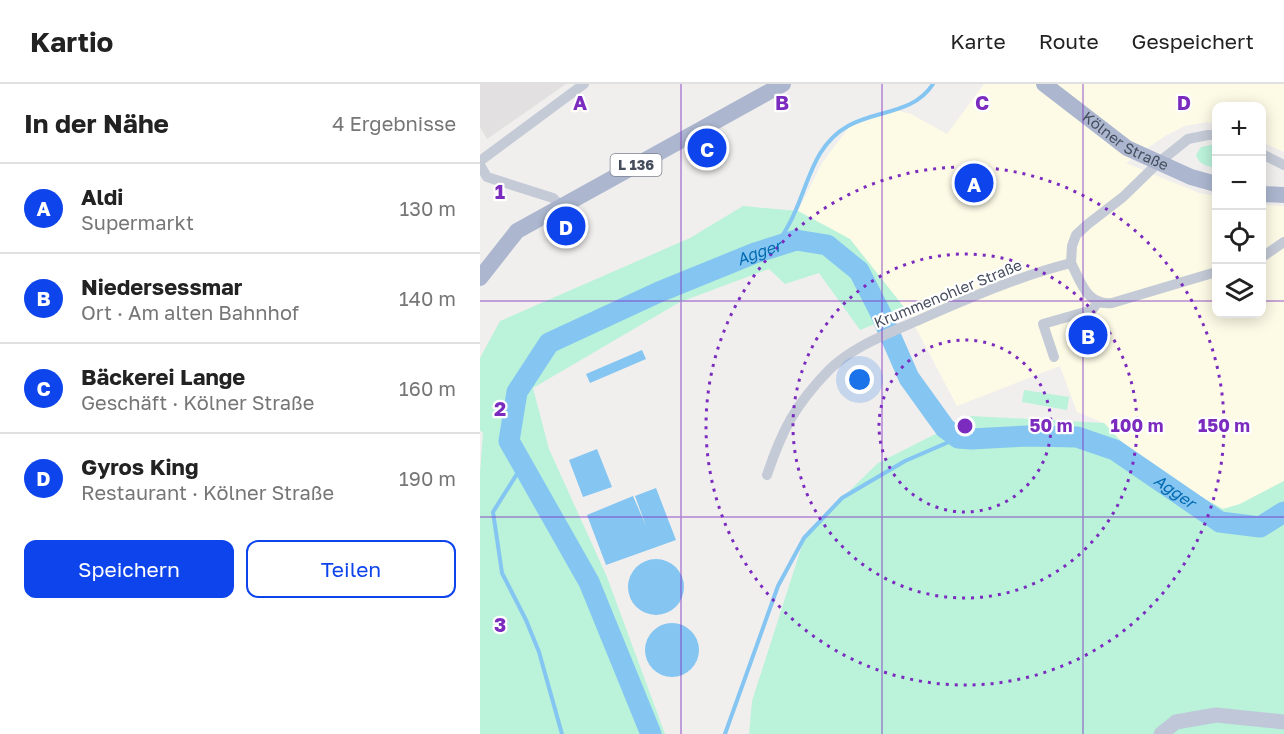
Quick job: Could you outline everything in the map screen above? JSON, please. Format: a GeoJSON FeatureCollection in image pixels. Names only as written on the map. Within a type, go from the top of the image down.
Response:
{"type":"FeatureCollection","features":[{"type":"Feature","properties":{"kind":"main road","name":"L 136"},"geometry":{"type":"LineString","coordinates":[[480,278],[517,231],[783,84]]}},
{"type":"Feature","properties":{"kind":"main road","name":"Kölner Straße"},"geometry":{"type":"LineString","coordinates":[[1044,84],[1127,148],[1191,177],[1212,183]]}},
{"type":"Feature","properties":{"kind":"main road"},"geometry":{"type":"LineString","coordinates":[[1266,194],[1284,195]]}},
{"type":"Feature","properties":{"kind":"main road"},"geometry":{"type":"LineString","coordinates":[[1161,734],[1176,722],[1216,715],[1284,722]]}},
{"type":"Feature","properties":{"kind":"street"},"geometry":{"type":"LineString","coordinates":[[561,206],[553,198],[487,177],[480,163],[584,84]]}},
{"type":"Feature","properties":{"kind":"street"},"geometry":{"type":"LineString","coordinates":[[1212,135],[1188,139],[1076,236],[1072,246],[1071,263],[1090,298],[1102,304],[1212,273]]}},
{"type":"Feature","properties":{"kind":"street"},"geometry":{"type":"LineString","coordinates":[[1266,156],[1284,165]]}},
{"type":"Feature","properties":{"kind":"street"},"geometry":{"type":"LineString","coordinates":[[1266,254],[1284,242]]}},
{"type":"Feature","properties":{"kind":"street","name":"Krummenohler Straße"},"geometry":{"type":"LineString","coordinates":[[767,475],[781,435],[794,411],[830,369],[841,360],[872,342],[965,300],[1071,263]]}},
{"type":"Feature","properties":{"kind":"street"},"geometry":{"type":"LineString","coordinates":[[1054,357],[1043,324],[1092,310],[1098,302]]}},
{"type":"Feature","properties":{"kind":"shaded area"},"geometry":{"type":"Polygon","coordinates":[[[480,84],[566,84],[487,139],[480,127],[480,84]]]}},
{"type":"Feature","properties":{"kind":"shaded area"},"geometry":{"type":"Polygon","coordinates":[[[984,84],[1284,84],[1284,152],[1266,144],[1266,102],[1212,102],[1212,123],[1185,126],[1165,136],[1126,163],[1199,193],[1212,195],[1212,318],[1266,318],[1266,205],[1284,206],[1284,481],[1240,504],[1223,509],[1156,472],[1130,451],[1104,423],[1077,412],[1060,366],[957,406],[907,311],[850,239],[798,211],[822,163],[850,126],[880,112],[896,110],[911,114],[947,134],[984,84]]]}},
{"type":"Feature","properties":{"kind":"green space"},"geometry":{"type":"Polygon","coordinates":[[[1212,145],[1212,167],[1201,163],[1197,158],[1196,155],[1201,147],[1212,145]]]}},
{"type":"Feature","properties":{"kind":"green space"},"geometry":{"type":"Polygon","coordinates":[[[743,206],[798,211],[850,239],[907,311],[860,330],[819,273],[785,284],[769,269],[680,302],[533,388],[549,449],[607,577],[665,734],[480,734],[480,473],[483,433],[480,430],[480,358],[500,321],[690,238],[743,206]]]}},
{"type":"Feature","properties":{"kind":"green space"},"geometry":{"type":"Polygon","coordinates":[[[1024,390],[1069,397],[1067,410],[1022,402],[1024,390]]]}},
{"type":"Feature","properties":{"kind":"green space"},"geometry":{"type":"Polygon","coordinates":[[[971,416],[1104,423],[1130,451],[1156,472],[1223,509],[1240,504],[1284,481],[1284,734],[749,734],[752,701],[806,533],[878,463],[971,416]]]}},
{"type":"Feature","properties":{"kind":"water"},"geometry":{"type":"Polygon","coordinates":[[[642,350],[646,359],[590,383],[586,374],[642,350]]]}},
{"type":"Feature","properties":{"kind":"water"},"geometry":{"type":"Polygon","coordinates":[[[597,449],[612,487],[583,497],[569,460],[597,449]]]}},
{"type":"Feature","properties":{"kind":"water"},"geometry":{"type":"Polygon","coordinates":[[[656,488],[676,540],[606,565],[587,515],[633,496],[646,526],[635,496],[656,488]]]}},
{"type":"Feature","properties":{"kind":"water"},"geometry":{"type":"Polygon","coordinates":[[[656,559],[676,567],[684,587],[676,607],[656,615],[636,607],[628,587],[636,567],[656,559]]]}},
{"type":"Feature","properties":{"kind":"water"},"geometry":{"type":"Polygon","coordinates":[[[667,623],[677,623],[687,627],[695,635],[699,650],[695,665],[687,673],[677,677],[667,677],[657,673],[649,665],[645,655],[645,645],[649,635],[657,627],[667,623]]]}},
{"type":"Feature","properties":{"kind":"waterway"},"geometry":{"type":"LineString","coordinates":[[777,247],[814,165],[827,143],[848,126],[916,101],[933,84]]}},
{"type":"Feature","properties":{"kind":"waterway","name":"Agger"},"geometry":{"type":"LineString","coordinates":[[651,734],[589,582],[509,441],[517,392],[549,343],[659,292],[755,253],[796,240],[827,245],[859,271],[909,378],[945,428],[958,438],[1077,437],[1115,450],[1220,522],[1260,527],[1284,512]]}},
{"type":"Feature","properties":{"kind":"waterway"},"geometry":{"type":"LineString","coordinates":[[725,734],[778,586],[804,538],[842,498],[905,461],[958,438]]}},
{"type":"Feature","properties":{"kind":"waterway"},"geometry":{"type":"LineString","coordinates":[[522,466],[493,512],[502,573],[539,652],[562,734]]}},
{"type":"Feature","properties":{"kind":"place","name":"Bäckerei Lange"},"geometry":{"type":"Point","coordinates":[707,148]}},
{"type":"Feature","properties":{"kind":"place","name":"Aldi"},"geometry":{"type":"Point","coordinates":[974,183]}},
{"type":"Feature","properties":{"kind":"place","name":"Gyros King"},"geometry":{"type":"Point","coordinates":[566,226]}},
{"type":"Feature","properties":{"kind":"place","name":"Niedersessmar"},"geometry":{"type":"Point","coordinates":[1088,335]}}]}
